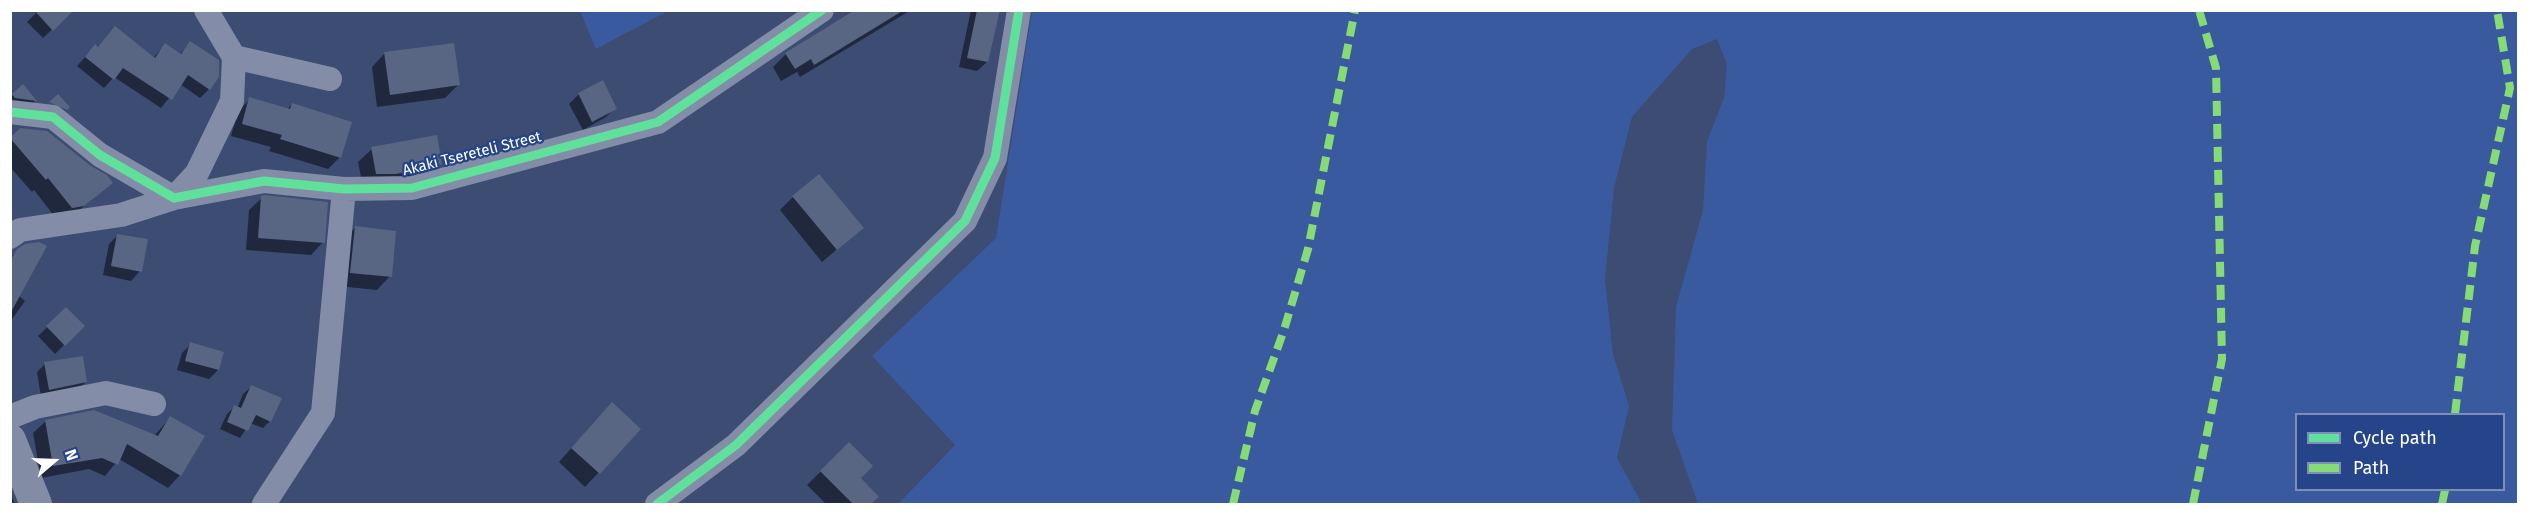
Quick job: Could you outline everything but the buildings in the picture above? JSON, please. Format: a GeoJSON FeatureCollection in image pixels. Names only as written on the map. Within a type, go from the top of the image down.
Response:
{"type":"FeatureCollection","features":[{"type":"Feature","properties":{"kind":"main road"},"geometry":{"type":"LineString","coordinates":[[10,440],[36,504]]}},
{"type":"Feature","properties":{"kind":"street"},"geometry":{"type":"LineString","coordinates":[[10,112],[53,117],[100,155],[174,198],[197,173],[232,101],[234,57],[206,10]]}},
{"type":"Feature","properties":{"kind":"street","name":"Akaki Tsereteli Street"},"geometry":{"type":"LineString","coordinates":[[10,237],[20,230],[121,215],[174,198],[264,181],[344,189],[411,188],[658,122],[822,10]]}},
{"type":"Feature","properties":{"kind":"street"},"geometry":{"type":"LineString","coordinates":[[657,504],[736,445],[965,221],[995,158],[1019,10]]}},
{"type":"Feature","properties":{"kind":"street"},"geometry":{"type":"LineString","coordinates":[[234,57],[330,79]]}},
{"type":"Feature","properties":{"kind":"street"},"geometry":{"type":"LineString","coordinates":[[264,504],[323,413],[344,189]]}},
{"type":"Feature","properties":{"kind":"street"},"geometry":{"type":"LineString","coordinates":[[10,417],[35,406],[106,393],[154,404]]}},
{"type":"Feature","properties":{"kind":"shaded area"},"geometry":{"type":"Polygon","coordinates":[[[582,10],[668,11],[596,49],[581,13],[582,10]]]}},
{"type":"Feature","properties":{"kind":"shaded area"},"geometry":{"type":"Polygon","coordinates":[[[1032,11],[2518,11],[2518,504],[1698,504],[1672,430],[1676,307],[1703,210],[1707,141],[1724,98],[1727,64],[1717,39],[1692,49],[1632,117],[1614,188],[1605,279],[1613,354],[1629,406],[1617,458],[1642,504],[898,504],[955,445],[872,356],[996,238],[1032,11]]]}},
{"type":"Feature","properties":{"kind":"marked path"},"geometry":{"type":"LineString","coordinates":[[1233,504],[1255,411],[1284,330],[1308,249],[1355,10]]}},
{"type":"Feature","properties":{"kind":"marked path"},"geometry":{"type":"LineString","coordinates":[[2193,504],[2222,359],[2216,68],[2199,10]]}},
{"type":"Feature","properties":{"kind":"marked path"},"geometry":{"type":"LineString","coordinates":[[2455,413],[2475,246],[2510,88],[2497,10]]}},
{"type":"Feature","properties":{"kind":"marked path"},"geometry":{"type":"LineString","coordinates":[[2442,504],[2445,491]]}},
{"type":"Feature","properties":{"kind":"cycle path"},"geometry":{"type":"LineString","coordinates":[[10,112],[53,117],[100,155],[174,198],[264,181],[344,189],[412,188],[658,122],[822,10]]}},
{"type":"Feature","properties":{"kind":"cycle path"},"geometry":{"type":"LineString","coordinates":[[657,504],[736,445],[965,221],[995,158],[1019,10]]}}]}
